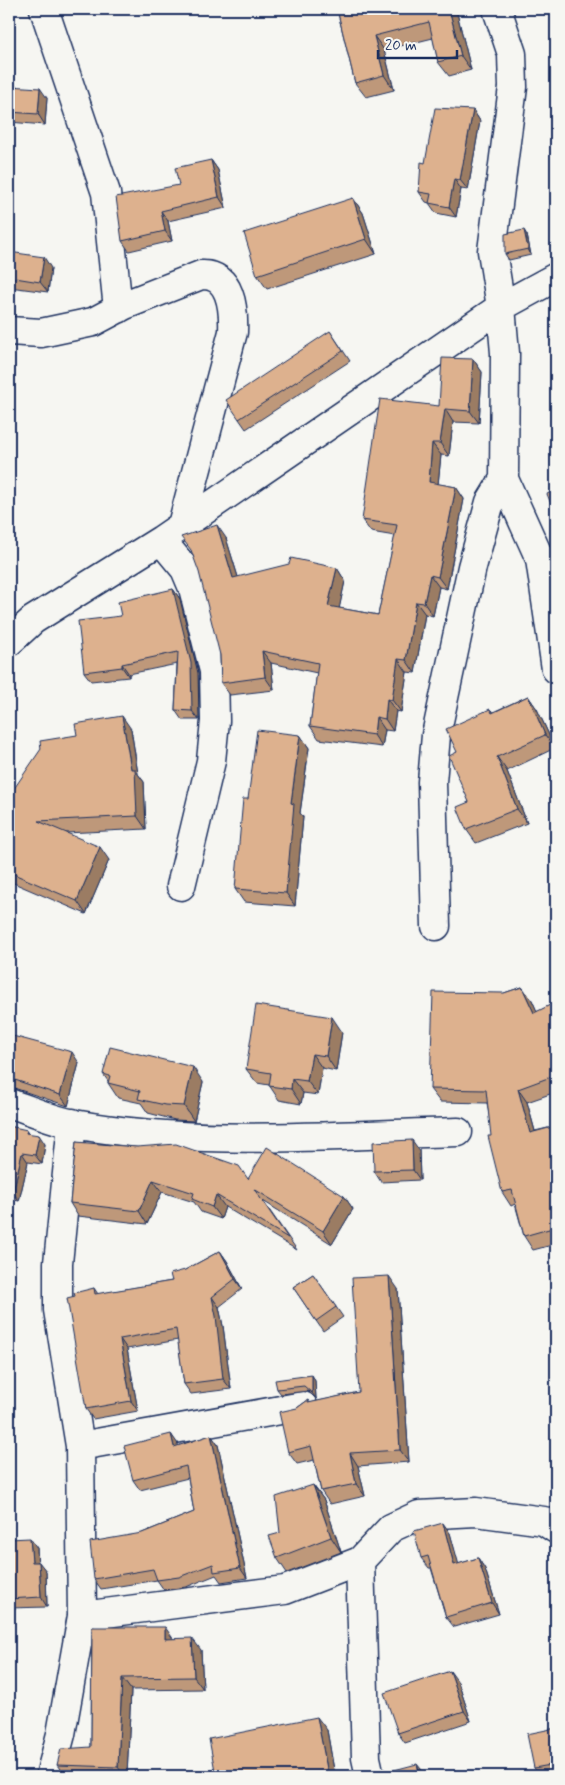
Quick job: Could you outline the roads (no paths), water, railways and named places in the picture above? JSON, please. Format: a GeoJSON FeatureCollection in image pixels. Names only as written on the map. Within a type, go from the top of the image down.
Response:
{"type":"FeatureCollection","features":[{"type":"Feature","properties":{"kind":"street"},"geometry":{"type":"LineString","coordinates":[[44,9],[106,193],[118,309]]}},
{"type":"Feature","properties":{"kind":"street"},"geometry":{"type":"LineString","coordinates":[[497,9],[512,54],[512,87],[492,251],[501,307],[505,353],[504,479],[540,559],[556,669]]}},
{"type":"Feature","properties":{"kind":"street"},"geometry":{"type":"LineString","coordinates":[[9,331],[41,333],[93,322],[118,309],[201,275],[211,274],[220,280],[229,291],[234,313],[233,332],[171,533],[193,588],[214,671],[215,721],[211,761],[181,886]]}},
{"type":"Feature","properties":{"kind":"street"},"geometry":{"type":"LineString","coordinates":[[9,642],[34,620],[171,533],[501,307],[556,277]]}},
{"type":"Feature","properties":{"kind":"street"},"geometry":{"type":"LineString","coordinates":[[436,926],[432,782],[436,735],[472,567],[490,502],[504,479]]}},
{"type":"Feature","properties":{"kind":"street"},"geometry":{"type":"LineString","coordinates":[[9,1103],[72,1123],[151,1135],[236,1137],[458,1132]]}},
{"type":"Feature","properties":{"kind":"street"},"geometry":{"type":"LineString","coordinates":[[50,1776],[61,1734],[82,1616],[80,1446],[58,1310],[58,1263],[72,1123]]}},
{"type":"Feature","properties":{"kind":"street"},"geometry":{"type":"LineString","coordinates":[[80,1446],[303,1406]]}},
{"type":"Feature","properties":{"kind":"street"},"geometry":{"type":"LineString","coordinates":[[82,1616],[285,1590],[360,1560],[391,1528],[419,1515],[476,1512],[544,1521],[556,1529]]}},
{"type":"Feature","properties":{"kind":"street"},"geometry":{"type":"LineString","coordinates":[[360,1560],[366,1758],[370,1776]]}}]}
